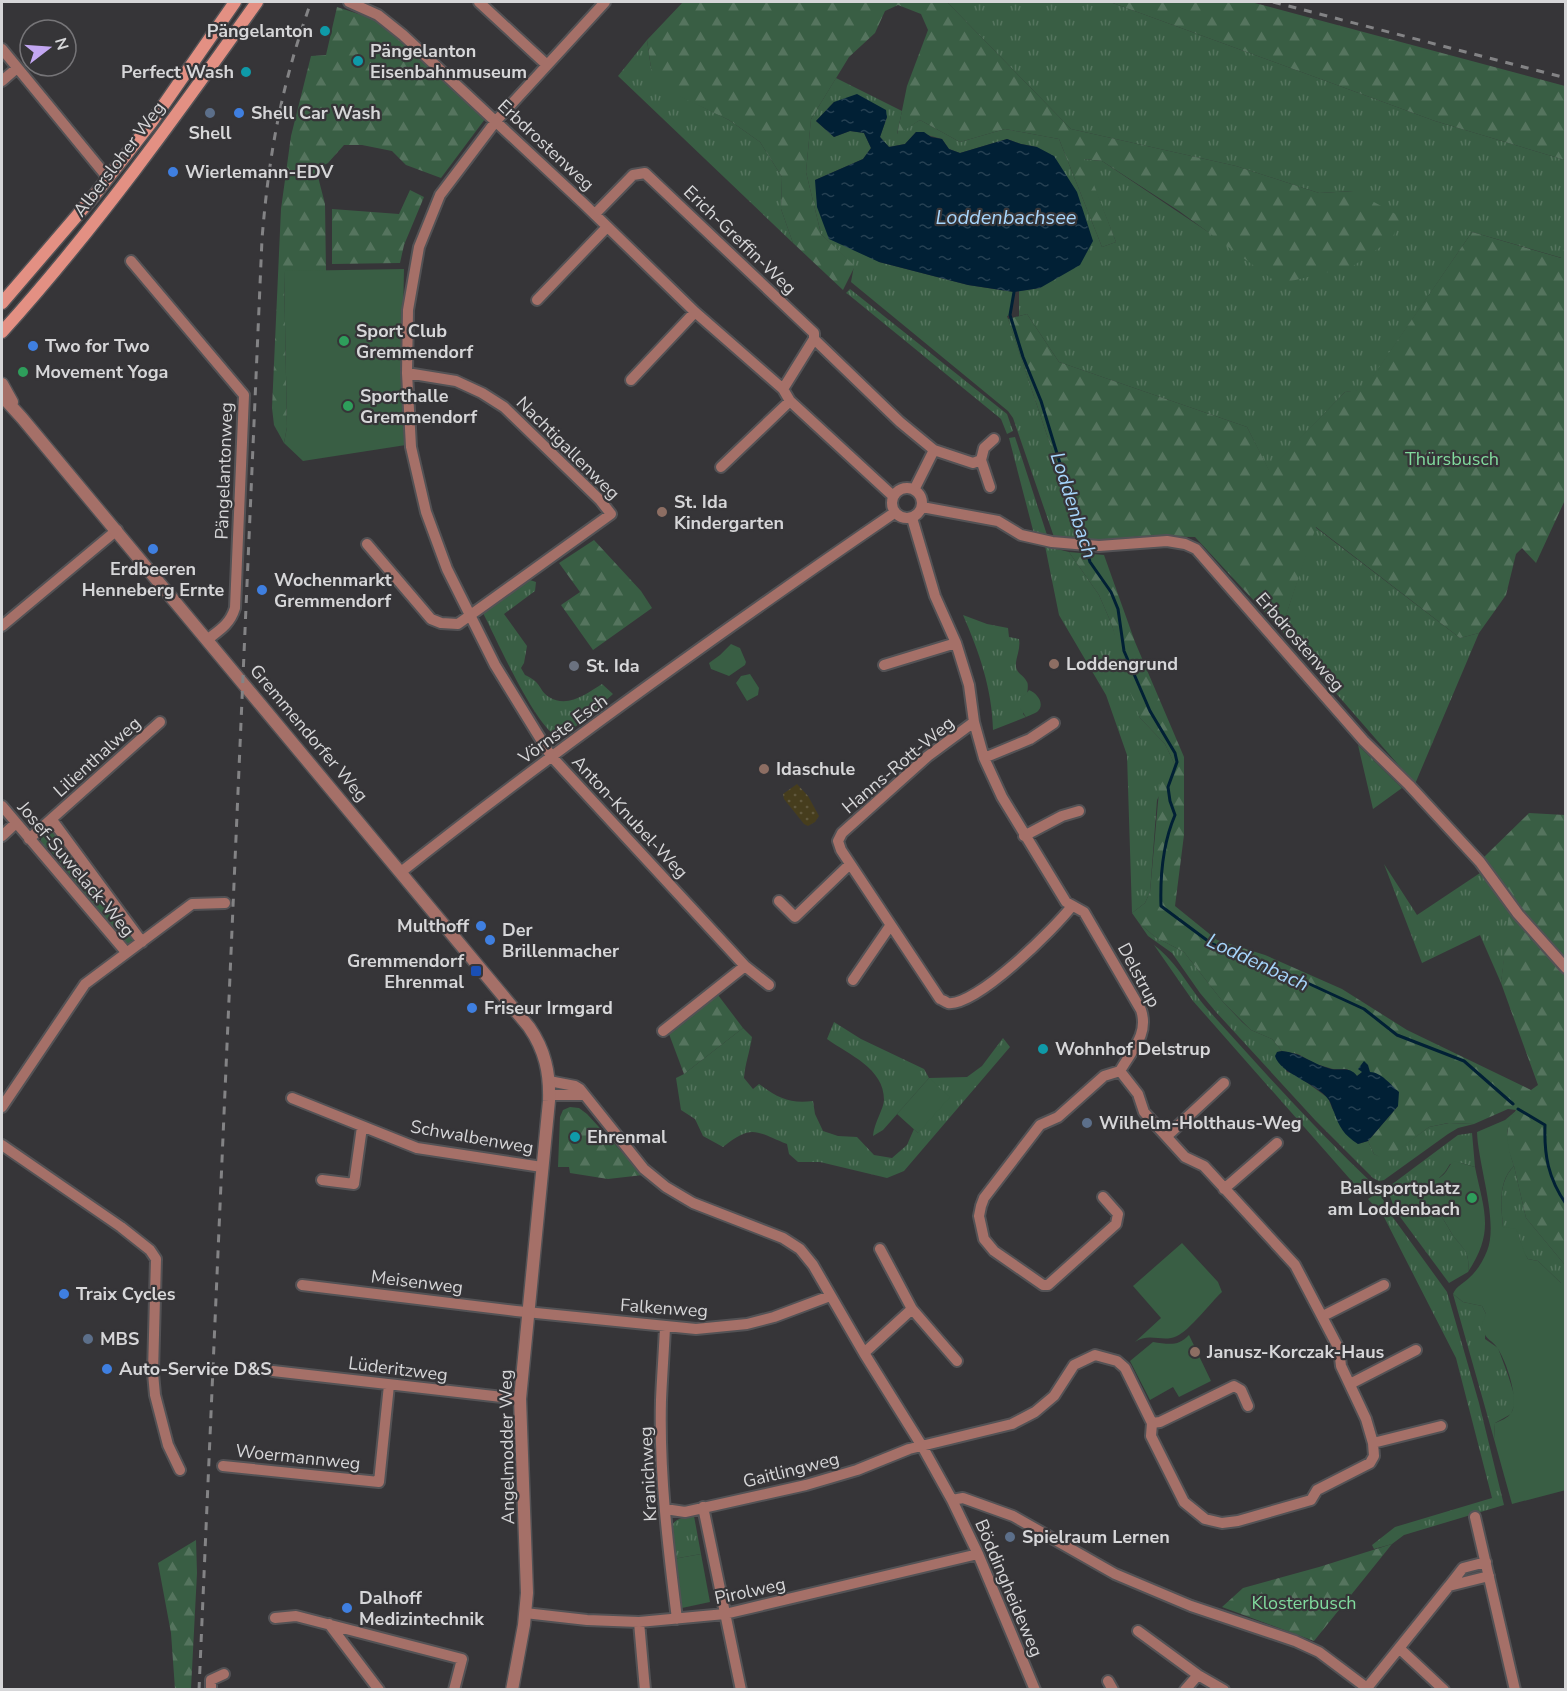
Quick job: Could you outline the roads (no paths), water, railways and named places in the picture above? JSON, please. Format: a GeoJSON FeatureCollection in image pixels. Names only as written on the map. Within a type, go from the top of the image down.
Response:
{"type":"FeatureCollection","features":[{"type":"Feature","properties":{"kind":"main road","name":"Albersloher Weg"},"geometry":{"type":"LineString","coordinates":[[2,303],[108,178],[151,123],[236,2]]}},
{"type":"Feature","properties":{"kind":"main road","name":"Albersloher Weg"},"geometry":{"type":"LineString","coordinates":[[2,332],[47,281],[109,204],[257,2]]}},
{"type":"Feature","properties":{"kind":"street","name":"Erbdrostenweg"},"geometry":{"type":"LineString","coordinates":[[349,2],[378,15],[403,35],[595,214],[695,312],[783,389],[790,401],[893,496]]}},
{"type":"Feature","properties":{"kind":"street"},"geometry":{"type":"LineString","coordinates":[[479,2],[546,65]]}},
{"type":"Feature","properties":{"kind":"street","name":"Anton-Knubel-Weg"},"geometry":{"type":"LineString","coordinates":[[604,2],[496,121],[440,195],[419,247],[408,310],[407,373],[411,447],[426,512],[447,569],[495,665],[551,756],[745,966],[769,985]]}},
{"type":"Feature","properties":{"kind":"street"},"geometry":{"type":"LineString","coordinates":[[2,49],[108,178]]}},
{"type":"Feature","properties":{"kind":"street"},"geometry":{"type":"LineString","coordinates":[[2,81],[17,68]]}},
{"type":"Feature","properties":{"kind":"street","name":"Erich-Greffin-Weg"},"geometry":{"type":"LineString","coordinates":[[595,214],[633,175],[645,173],[814,333],[814,339]]}},
{"type":"Feature","properties":{"kind":"street"},"geometry":{"type":"LineString","coordinates":[[537,300],[607,226]]}},
{"type":"Feature","properties":{"kind":"street","name":"Pängelantonweg"},"geometry":{"type":"LineString","coordinates":[[131,261],[244,395],[235,608],[226,626],[208,639]]}},
{"type":"Feature","properties":{"kind":"street"},"geometry":{"type":"LineString","coordinates":[[631,380],[695,312]]}},
{"type":"Feature","properties":{"kind":"street"},"geometry":{"type":"LineString","coordinates":[[783,389],[814,339],[900,422],[934,450],[973,463],[981,460]]}},
{"type":"Feature","properties":{"kind":"street","name":"Nachtigallenweg"},"geometry":{"type":"LineString","coordinates":[[407,373],[456,381],[482,393],[504,407],[600,500],[611,514],[470,616]]}},
{"type":"Feature","properties":{"kind":"street","name":"Gremmendorfer Weg"},"geometry":{"type":"LineString","coordinates":[[2,384],[22,418]]}},
{"type":"Feature","properties":{"kind":"street","name":"Gremmendorfer Weg"},"geometry":{"type":"LineString","coordinates":[[2,396],[208,639],[529,1027],[542,1051],[549,1080],[549,1095]]}},
{"type":"Feature","properties":{"kind":"street"},"geometry":{"type":"LineString","coordinates":[[721,467],[790,401]]}},
{"type":"Feature","properties":{"kind":"street"},"geometry":{"type":"LineString","coordinates":[[990,487],[981,460],[984,448],[994,439]]}},
{"type":"Feature","properties":{"kind":"street"},"geometry":{"type":"LineString","coordinates":[[914,490],[934,450]]}},
{"type":"Feature","properties":{"kind":"street"},"geometry":{"type":"LineString","coordinates":[[903,489],[914,490],[922,500],[922,507],[918,514],[906,519],[894,513],[891,501],[893,496],[903,489]]}},
{"type":"Feature","properties":{"kind":"street","name":"Erbdrostenweg"},"geometry":{"type":"LineString","coordinates":[[922,507],[998,520],[1021,535],[1052,542],[1099,546],[1177,542],[1191,546],[1203,555],[1364,741],[1480,862],[1518,914],[1566,968]]}},
{"type":"Feature","properties":{"kind":"street","name":"Vörnste Esch"},"geometry":{"type":"LineString","coordinates":[[401,872],[551,756],[739,620],[894,513]]}},
{"type":"Feature","properties":{"kind":"street","name":"Delstrup"},"geometry":{"type":"LineString","coordinates":[[912,518],[935,596],[956,643],[969,685],[974,722],[984,758],[1002,797],[1066,902],[1084,912],[1141,1010],[1145,1022],[1143,1033],[1120,1071]]}},
{"type":"Feature","properties":{"kind":"street"},"geometry":{"type":"LineString","coordinates":[[2,626],[117,531]]}},
{"type":"Feature","properties":{"kind":"street"},"geometry":{"type":"LineString","coordinates":[[367,544],[430,619],[441,623],[458,624],[470,616]]}},
{"type":"Feature","properties":{"kind":"street"},"geometry":{"type":"LineString","coordinates":[[884,665],[956,643]]}},
{"type":"Feature","properties":{"kind":"street","name":"Lilienthalweg"},"geometry":{"type":"LineString","coordinates":[[30,839],[160,722]]}},
{"type":"Feature","properties":{"kind":"street","name":"Hanns-Rott-Weg"},"geometry":{"type":"LineString","coordinates":[[974,722],[928,756],[842,833],[838,841],[841,850],[940,999],[948,1003],[959,1001],[986,987],[1027,954],[1059,924],[1072,906]]}},
{"type":"Feature","properties":{"kind":"street"},"geometry":{"type":"LineString","coordinates":[[984,758],[1030,739],[1054,723]]}},
{"type":"Feature","properties":{"kind":"street","name":"Josef-Suwelack-Weg"},"geometry":{"type":"LineString","coordinates":[[2,806],[126,952]]}},
{"type":"Feature","properties":{"kind":"street"},"geometry":{"type":"LineString","coordinates":[[1024,836],[1062,816],[1079,811]]}},
{"type":"Feature","properties":{"kind":"street","name":"Josef-Suwelack-Weg"},"geometry":{"type":"LineString","coordinates":[[52,820],[142,942]]}},
{"type":"Feature","properties":{"kind":"street"},"geometry":{"type":"LineString","coordinates":[[2,836],[16,823]]}},
{"type":"Feature","properties":{"kind":"street"},"geometry":{"type":"LineString","coordinates":[[779,901],[795,917],[849,865]]}},
{"type":"Feature","properties":{"kind":"street","name":"Josef-Suwelack-Weg"},"geometry":{"type":"LineString","coordinates":[[2,1107],[85,984],[192,904],[225,903]]}},
{"type":"Feature","properties":{"kind":"street"},"geometry":{"type":"LineString","coordinates":[[854,980],[890,926]]}},
{"type":"Feature","properties":{"kind":"street"},"geometry":{"type":"LineString","coordinates":[[663,1031],[745,966]]}},
{"type":"Feature","properties":{"kind":"street"},"geometry":{"type":"LineString","coordinates":[[1103,1197],[1118,1214],[1116,1224],[1048,1285],[1043,1285],[993,1251],[984,1239],[980,1228],[979,1216],[984,1198],[1040,1125],[1059,1117],[1104,1076],[1120,1071],[1138,1094],[1144,1112],[1185,1157],[1204,1166],[1295,1264],[1339,1349],[1341,1366],[1366,1419],[1373,1443],[1441,1426]]}},
{"type":"Feature","properties":{"kind":"street"},"geometry":{"type":"LineString","coordinates":[[549,1080],[580,1089],[645,1169],[666,1187],[693,1203],[783,1238],[800,1249],[813,1265],[952,1500],[963,1498],[1013,1516],[1115,1574],[1191,1606],[1303,1644],[1319,1652],[1367,1688],[1463,1568],[1486,1562]]}},
{"type":"Feature","properties":{"kind":"street"},"geometry":{"type":"LineString","coordinates":[[1167,1136],[1224,1083]]}},
{"type":"Feature","properties":{"kind":"street"},"geometry":{"type":"LineString","coordinates":[[549,1095],[584,1095]]}},
{"type":"Feature","properties":{"kind":"street","name":"Angelmodder Weg"},"geometry":{"type":"LineString","coordinates":[[512,1689],[525,1613],[527,1565],[520,1399],[549,1095]]}},
{"type":"Feature","properties":{"kind":"street","name":"Schwalbenweg"},"geometry":{"type":"LineString","coordinates":[[292,1098],[417,1148],[542,1167]]}},
{"type":"Feature","properties":{"kind":"street"},"geometry":{"type":"LineString","coordinates":[[322,1180],[354,1184],[362,1127]]}},
{"type":"Feature","properties":{"kind":"street"},"geometry":{"type":"LineString","coordinates":[[1224,1189],[1277,1143]]}},
{"type":"Feature","properties":{"kind":"street"},"geometry":{"type":"LineString","coordinates":[[2,1145],[121,1227],[150,1250],[156,1259],[153,1373],[155,1395],[168,1444],[180,1470]]}},
{"type":"Feature","properties":{"kind":"street"},"geometry":{"type":"LineString","coordinates":[[880,1250],[912,1309],[957,1361]]}},
{"type":"Feature","properties":{"kind":"street","name":"Meisenweg"},"geometry":{"type":"LineString","coordinates":[[302,1285],[528,1311]]}},
{"type":"Feature","properties":{"kind":"street"},"geometry":{"type":"LineString","coordinates":[[1323,1316],[1384,1285]]}},
{"type":"Feature","properties":{"kind":"street","name":"Falkenweg"},"geometry":{"type":"LineString","coordinates":[[528,1311],[696,1329],[747,1324],[800,1309],[830,1296]]}},
{"type":"Feature","properties":{"kind":"street"},"geometry":{"type":"LineString","coordinates":[[864,1353],[912,1309]]}},
{"type":"Feature","properties":{"kind":"street","name":"Kranichweg"},"geometry":{"type":"LineString","coordinates":[[665,1327],[661,1401],[662,1460],[677,1619]]}},
{"type":"Feature","properties":{"kind":"street"},"geometry":{"type":"LineString","coordinates":[[1350,1384],[1416,1350]]}},
{"type":"Feature","properties":{"kind":"street","name":"Gaitlingweg"},"geometry":{"type":"LineString","coordinates":[[665,1509],[685,1512],[806,1485],[857,1470],[909,1449],[1012,1424],[1035,1412],[1054,1396],[1074,1365],[1095,1355],[1117,1361],[1125,1368],[1152,1423],[1151,1436],[1184,1502],[1205,1519],[1222,1522],[1238,1521],[1311,1500],[1317,1491],[1370,1463],[1374,1456],[1373,1443]]}},
{"type":"Feature","properties":{"kind":"street","name":"Lüderitzweg"},"geometry":{"type":"LineString","coordinates":[[273,1371],[520,1399]]}},
{"type":"Feature","properties":{"kind":"street","name":"Woermannweg"},"geometry":{"type":"LineString","coordinates":[[223,1466],[379,1482],[389,1385]]}},
{"type":"Feature","properties":{"kind":"street"},"geometry":{"type":"LineString","coordinates":[[1152,1423],[1160,1422],[1234,1386],[1241,1390],[1248,1406]]}},
{"type":"Feature","properties":{"kind":"street","name":"Böddingheideweg"},"geometry":{"type":"LineString","coordinates":[[952,1500],[978,1554],[1035,1689]]}},
{"type":"Feature","properties":{"kind":"street"},"geometry":{"type":"LineString","coordinates":[[703,1507],[741,1689]]}},
{"type":"Feature","properties":{"kind":"street"},"geometry":{"type":"LineString","coordinates":[[1475,1517],[1515,1689]]}},
{"type":"Feature","properties":{"kind":"street","name":"Pirolweg"},"geometry":{"type":"LineString","coordinates":[[525,1613],[587,1620],[639,1622],[725,1614],[978,1554]]}},
{"type":"Feature","properties":{"kind":"street"},"geometry":{"type":"LineString","coordinates":[[1449,1586],[1489,1576]]}},
{"type":"Feature","properties":{"kind":"street"},"geometry":{"type":"LineString","coordinates":[[274,1618],[296,1616],[462,1659],[454,1689]]}},
{"type":"Feature","properties":{"kind":"street"},"geometry":{"type":"LineString","coordinates":[[639,1622],[645,1689]]}},
{"type":"Feature","properties":{"kind":"street"},"geometry":{"type":"LineString","coordinates":[[329,1624],[379,1689]]}},
{"type":"Feature","properties":{"kind":"street"},"geometry":{"type":"LineString","coordinates":[[1138,1631],[1197,1675],[1224,1689]]}},
{"type":"Feature","properties":{"kind":"street"},"geometry":{"type":"LineString","coordinates":[[1399,1648],[1444,1689]]}},
{"type":"Feature","properties":{"kind":"street"},"geometry":{"type":"LineString","coordinates":[[210,1689],[211,1680],[224,1674]]}},
{"type":"Feature","properties":{"kind":"street"},"geometry":{"type":"LineString","coordinates":[[1185,1689],[1197,1675]]}},
{"type":"Feature","properties":{"kind":"water","name":"Loddenbachsee"},"geometry":{"type":"Polygon","coordinates":[[[857,94],[886,110],[887,117],[880,137],[889,147],[905,144],[916,132],[924,132],[931,137],[942,139],[949,149],[960,153],[1007,139],[1037,147],[1054,156],[1077,192],[1093,241],[1080,265],[1040,288],[1014,292],[968,285],[879,262],[829,239],[817,207],[815,180],[863,159],[871,148],[864,133],[850,131],[834,137],[816,121],[834,102],[857,94]]]}},
{"type":"Feature","properties":{"kind":"water"},"geometry":{"type":"Polygon","coordinates":[[[1282,1051],[1331,1069],[1348,1070],[1357,1076],[1362,1072],[1358,1069],[1364,1061],[1370,1072],[1382,1076],[1399,1092],[1398,1106],[1368,1141],[1358,1144],[1343,1130],[1330,1102],[1323,1093],[1278,1062],[1275,1056],[1277,1052],[1282,1051]]]}},
{"type":"Feature","properties":{"kind":"waterway","name":"Loddenbach"},"geometry":{"type":"LineString","coordinates":[[1014,292],[1010,315],[1023,357],[1041,401],[1084,542]]}},
{"type":"Feature","properties":{"kind":"waterway","name":"Loddenbach"},"geometry":{"type":"LineString","coordinates":[[1086,548],[1090,562],[1111,592],[1118,609],[1124,651],[1150,711],[1175,753],[1177,762],[1168,787],[1175,815],[1163,859],[1161,906],[1212,944],[1277,969],[1364,1009],[1397,1035],[1464,1061],[1513,1104]]}},
{"type":"Feature","properties":{"kind":"waterway","name":"Loddenbach"},"geometry":{"type":"LineString","coordinates":[[1518,1109],[1545,1125],[1548,1166],[1555,1185],[1566,1204]]}},
{"type":"Feature","properties":{"kind":"railway"},"geometry":{"type":"LineString","coordinates":[[199,1690],[262,239],[278,118],[292,61],[311,2]]}},
{"type":"Feature","properties":{"kind":"railway"},"geometry":{"type":"LineString","coordinates":[[1273,2],[1566,78]]}},
{"type":"Feature","properties":{"kind":"place","name":"Pängelanton"},"geometry":{"type":"Point","coordinates":[325,31]}},
{"type":"Feature","properties":{"kind":"place","name":"Pängelanton Eisenbahnmuseum"},"geometry":{"type":"Point","coordinates":[358,61]}},
{"type":"Feature","properties":{"kind":"place","name":"Perfect Wash"},"geometry":{"type":"Point","coordinates":[246,72]}},
{"type":"Feature","properties":{"kind":"place","name":"Shell"},"geometry":{"type":"Point","coordinates":[210,113]}},
{"type":"Feature","properties":{"kind":"place","name":"Shell Car Wash"},"geometry":{"type":"Point","coordinates":[239,113]}},
{"type":"Feature","properties":{"kind":"place","name":"Wierlemann-EDV"},"geometry":{"type":"Point","coordinates":[173,172]}},
{"type":"Feature","properties":{"kind":"place","name":"Sport Club Gremmendorf"},"geometry":{"type":"Point","coordinates":[344,341]}},
{"type":"Feature","properties":{"kind":"place","name":"Two for Two"},"geometry":{"type":"Point","coordinates":[33,346]}},
{"type":"Feature","properties":{"kind":"place","name":"Movement Yoga"},"geometry":{"type":"Point","coordinates":[23,372]}},
{"type":"Feature","properties":{"kind":"place","name":"Sporthalle Gremmendorf"},"geometry":{"type":"Point","coordinates":[348,406]}},
{"type":"Feature","properties":{"kind":"place","name":"St. Ida Kindergarten"},"geometry":{"type":"Point","coordinates":[662,512]}},
{"type":"Feature","properties":{"kind":"place","name":"Erdbeeren Henneberg Ernte"},"geometry":{"type":"Point","coordinates":[153,549]}},
{"type":"Feature","properties":{"kind":"place","name":"Wochenmarkt Gremmendorf"},"geometry":{"type":"Point","coordinates":[262,590]}},
{"type":"Feature","properties":{"kind":"place","name":"Loddengrund"},"geometry":{"type":"Point","coordinates":[1054,664]}},
{"type":"Feature","properties":{"kind":"place","name":"St. Ida"},"geometry":{"type":"Point","coordinates":[574,666]}},
{"type":"Feature","properties":{"kind":"place","name":"Idaschule"},"geometry":{"type":"Point","coordinates":[764,769]}},
{"type":"Feature","properties":{"kind":"place","name":"Multhoff"},"geometry":{"type":"Point","coordinates":[481,926]}},
{"type":"Feature","properties":{"kind":"place","name":"Der Brillenmacher"},"geometry":{"type":"Point","coordinates":[490,940]}},
{"type":"Feature","properties":{"kind":"place","name":"Gremmendorf Ehrenmal"},"geometry":{"type":"Point","coordinates":[476,971]}},
{"type":"Feature","properties":{"kind":"place","name":"Friseur Irmgard"},"geometry":{"type":"Point","coordinates":[472,1008]}},
{"type":"Feature","properties":{"kind":"place","name":"Wohnhof Delstrup"},"geometry":{"type":"Point","coordinates":[1043,1049]}},
{"type":"Feature","properties":{"kind":"place","name":"Wilhelm-Holthaus-Weg"},"geometry":{"type":"Point","coordinates":[1087,1123]}},
{"type":"Feature","properties":{"kind":"place","name":"Ehrenmal"},"geometry":{"type":"Point","coordinates":[575,1137]}},
{"type":"Feature","properties":{"kind":"place","name":"Ballsportplatz am Loddenbach"},"geometry":{"type":"Point","coordinates":[1472,1198]}},
{"type":"Feature","properties":{"kind":"place","name":"Traix Cycles"},"geometry":{"type":"Point","coordinates":[64,1294]}},
{"type":"Feature","properties":{"kind":"place","name":"MBS"},"geometry":{"type":"Point","coordinates":[88,1339]}},
{"type":"Feature","properties":{"kind":"place","name":"Janusz-Korczak-Haus"},"geometry":{"type":"Point","coordinates":[1195,1352]}},
{"type":"Feature","properties":{"kind":"place","name":"Auto-Service D&S"},"geometry":{"type":"Point","coordinates":[107,1369]}},
{"type":"Feature","properties":{"kind":"place","name":"Spielraum Lernen"},"geometry":{"type":"Point","coordinates":[1010,1537]}},
{"type":"Feature","properties":{"kind":"place","name":"Dalhoff Medizintechnik"},"geometry":{"type":"Point","coordinates":[347,1608]}},
{"type":"Feature","properties":{"kind":"park label","name":"Thürsbusch"},"geometry":{"type":"Point","coordinates":[1452,459]}},
{"type":"Feature","properties":{"kind":"park label","name":"Klosterbusch"},"geometry":{"type":"Point","coordinates":[1304,1603]}}]}
